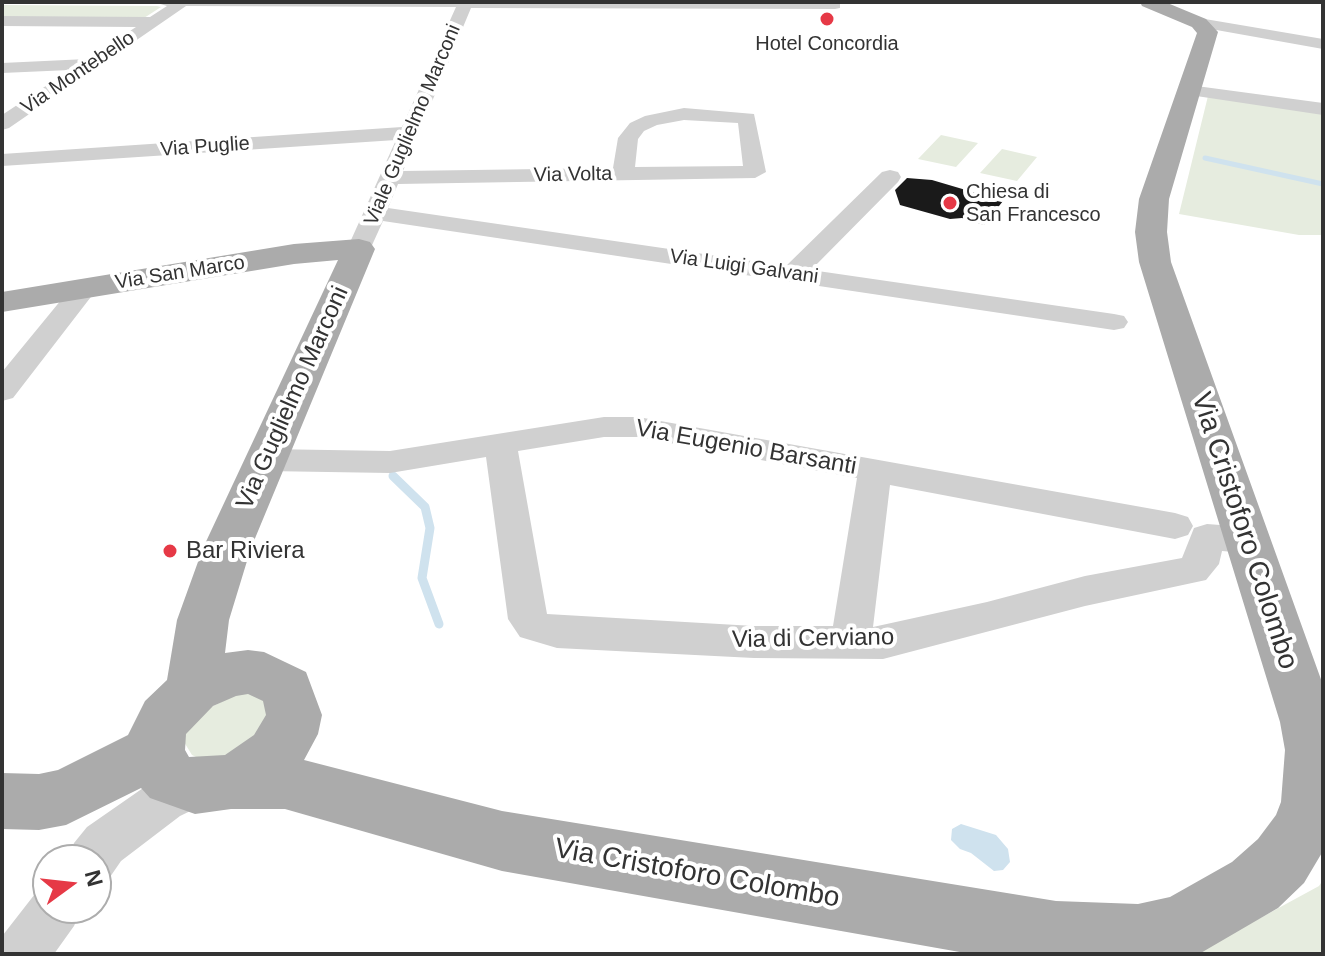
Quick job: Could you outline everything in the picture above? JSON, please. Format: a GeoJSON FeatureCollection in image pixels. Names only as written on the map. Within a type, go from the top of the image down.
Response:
{"type":"FeatureCollection","features":[{"type":"Feature","properties":{"kind":"main road"},"geometry":{"type":"LineString","coordinates":[[1149,2],[1199,23]]}},
{"type":"Feature","properties":{"kind":"main road","name":"Via Cristoforo Colombo"},"geometry":{"type":"LineString","coordinates":[[185,770],[285,782],[502,841],[1056,935],[1138,938],[1180,928],[1255,885],[1281,861],[1298,836],[1312,803],[1314,750],[1308,722],[1155,262],[1151,232],[1154,199],[1208,39],[1208,32],[1199,23]]}},
{"type":"Feature","properties":{"kind":"main road","name":"Via San Marco"},"geometry":{"type":"LineString","coordinates":[[2,302],[294,254],[359,249]]}},
{"type":"Feature","properties":{"kind":"main road","name":"Via Guglielmo Marconi"},"geometry":{"type":"LineString","coordinates":[[193,690],[203,620],[227,548],[359,249]]}},
{"type":"Feature","properties":{"kind":"main road","name":"Via Guglielmo Marconi"},"geometry":{"type":"LineString","coordinates":[[227,548],[224,602],[228,627],[241,650],[279,694]]}},
{"type":"Feature","properties":{"kind":"main road"},"geometry":{"type":"LineString","coordinates":[[185,770],[157,735],[165,718],[193,690],[229,674],[279,694],[322,760],[355,800]]}},
{"type":"Feature","properties":{"kind":"main road"},"geometry":{"type":"LineString","coordinates":[[2,801],[39,802],[185,770],[255,770],[275,753],[289,734],[279,694]]}},
{"type":"Feature","properties":{"kind":"street"},"geometry":{"type":"LineString","coordinates":[[151,2],[240,2]]}},
{"type":"Feature","properties":{"kind":"street","name":"Via Montebello"},"geometry":{"type":"LineString","coordinates":[[2,124],[11,112],[183,2]]}},
{"type":"Feature","properties":{"kind":"street"},"geometry":{"type":"LineString","coordinates":[[246,2],[835,5]]}},
{"type":"Feature","properties":{"kind":"street","name":"Viale Guglielmo Marconi"},"geometry":{"type":"LineString","coordinates":[[359,249],[466,3]]}},
{"type":"Feature","properties":{"kind":"street"},"geometry":{"type":"LineString","coordinates":[[2,21],[155,22]]}},
{"type":"Feature","properties":{"kind":"street"},"geometry":{"type":"LineString","coordinates":[[1199,23],[1323,44]]}},
{"type":"Feature","properties":{"kind":"street"},"geometry":{"type":"LineString","coordinates":[[2,68],[90,64]]}},
{"type":"Feature","properties":{"kind":"street"},"geometry":{"type":"LineString","coordinates":[[1189,90],[1323,109]]}},
{"type":"Feature","properties":{"kind":"street","name":"Via Volta"},"geometry":{"type":"LineString","coordinates":[[390,178],[755,172],[747,118],[740,115],[684,114],[652,120],[637,127],[628,138],[623,174]]}},
{"type":"Feature","properties":{"kind":"street","name":"Via Puglie"},"geometry":{"type":"LineString","coordinates":[[2,160],[408,133]]}},
{"type":"Feature","properties":{"kind":"street"},"geometry":{"type":"LineString","coordinates":[[792,274],[890,177]]}},
{"type":"Feature","properties":{"kind":"street","name":"Via Luigi Galvani"},"geometry":{"type":"LineString","coordinates":[[375,213],[1114,322]]}},
{"type":"Feature","properties":{"kind":"street"},"geometry":{"type":"LineString","coordinates":[[2,392],[84,289]]}},
{"type":"Feature","properties":{"kind":"street","name":"Via Eugenio Barsanti"},"geometry":{"type":"LineString","coordinates":[[266,460],[390,462],[604,427],[630,426],[1175,526]]}},
{"type":"Feature","properties":{"kind":"street","name":"Via di Cerviano"},"geometry":{"type":"LineString","coordinates":[[501,445],[528,619],[534,626],[557,632],[754,642],[883,643],[1085,591],[1193,570],[1200,564],[1207,537],[1246,540]]}},
{"type":"Feature","properties":{"kind":"street"},"geometry":{"type":"LineString","coordinates":[[851,643],[875,471]]}},
{"type":"Feature","properties":{"kind":"street"},"geometry":{"type":"LineString","coordinates":[[108,844],[163,801],[185,770]]}},
{"type":"Feature","properties":{"kind":"street"},"geometry":{"type":"LineString","coordinates":[[22,954],[44,924]]}},
{"type":"Feature","properties":{"kind":"shaded area"},"geometry":{"type":"Polygon","coordinates":[[[2,5],[161,7],[144,18],[2,18],[2,5]]]}},
{"type":"Feature","properties":{"kind":"shaded area"},"geometry":{"type":"Polygon","coordinates":[[[1208,96],[1323,112],[1323,235],[1299,235],[1179,214],[1208,96]]]}},
{"type":"Feature","properties":{"kind":"shaded area"},"geometry":{"type":"Polygon","coordinates":[[[941,135],[978,143],[956,167],[918,159],[941,135]]]}},
{"type":"Feature","properties":{"kind":"shaded area"},"geometry":{"type":"Polygon","coordinates":[[[1002,149],[1037,157],[1017,181],[980,173],[1002,149]]]}},
{"type":"Feature","properties":{"kind":"shaded area"},"geometry":{"type":"Polygon","coordinates":[[[241,692],[259,696],[265,702],[269,718],[243,753],[200,759],[192,755],[184,742],[187,724],[193,716],[241,692]]]}},
{"type":"Feature","properties":{"kind":"shaded area"},"geometry":{"type":"Polygon","coordinates":[[[1323,880],[1323,954],[1194,954],[1319,886],[1323,880]]]}},
{"type":"Feature","properties":{"kind":"water"},"geometry":{"type":"Polygon","coordinates":[[[961,824],[996,835],[1008,849],[1010,862],[1003,870],[994,871],[951,840],[952,829],[961,824]]]}},
{"type":"Feature","properties":{"kind":"building","name":"Chiesa di San Francesco"},"geometry":{"type":"Polygon","coordinates":[[[907,178],[932,180],[1003,201],[984,225],[962,218],[950,219],[900,205],[895,190],[907,178]]]}},
{"type":"Feature","properties":{"kind":"waterway"},"geometry":{"type":"LineString","coordinates":[[1205,158],[1323,184]]}},
{"type":"Feature","properties":{"kind":"waterway"},"geometry":{"type":"LineString","coordinates":[[393,476],[425,507],[430,528],[422,578],[439,624]]}},
{"type":"Feature","properties":{"kind":"place","name":"Hotel Concordia"},"geometry":{"type":"Point","coordinates":[827,19]}},
{"type":"Feature","properties":{"kind":"place","name":"Chiesa di San Francesco"},"geometry":{"type":"Point","coordinates":[950,203]}},
{"type":"Feature","properties":{"kind":"place","name":"Bar Riviera"},"geometry":{"type":"Point","coordinates":[170,551]}}]}
